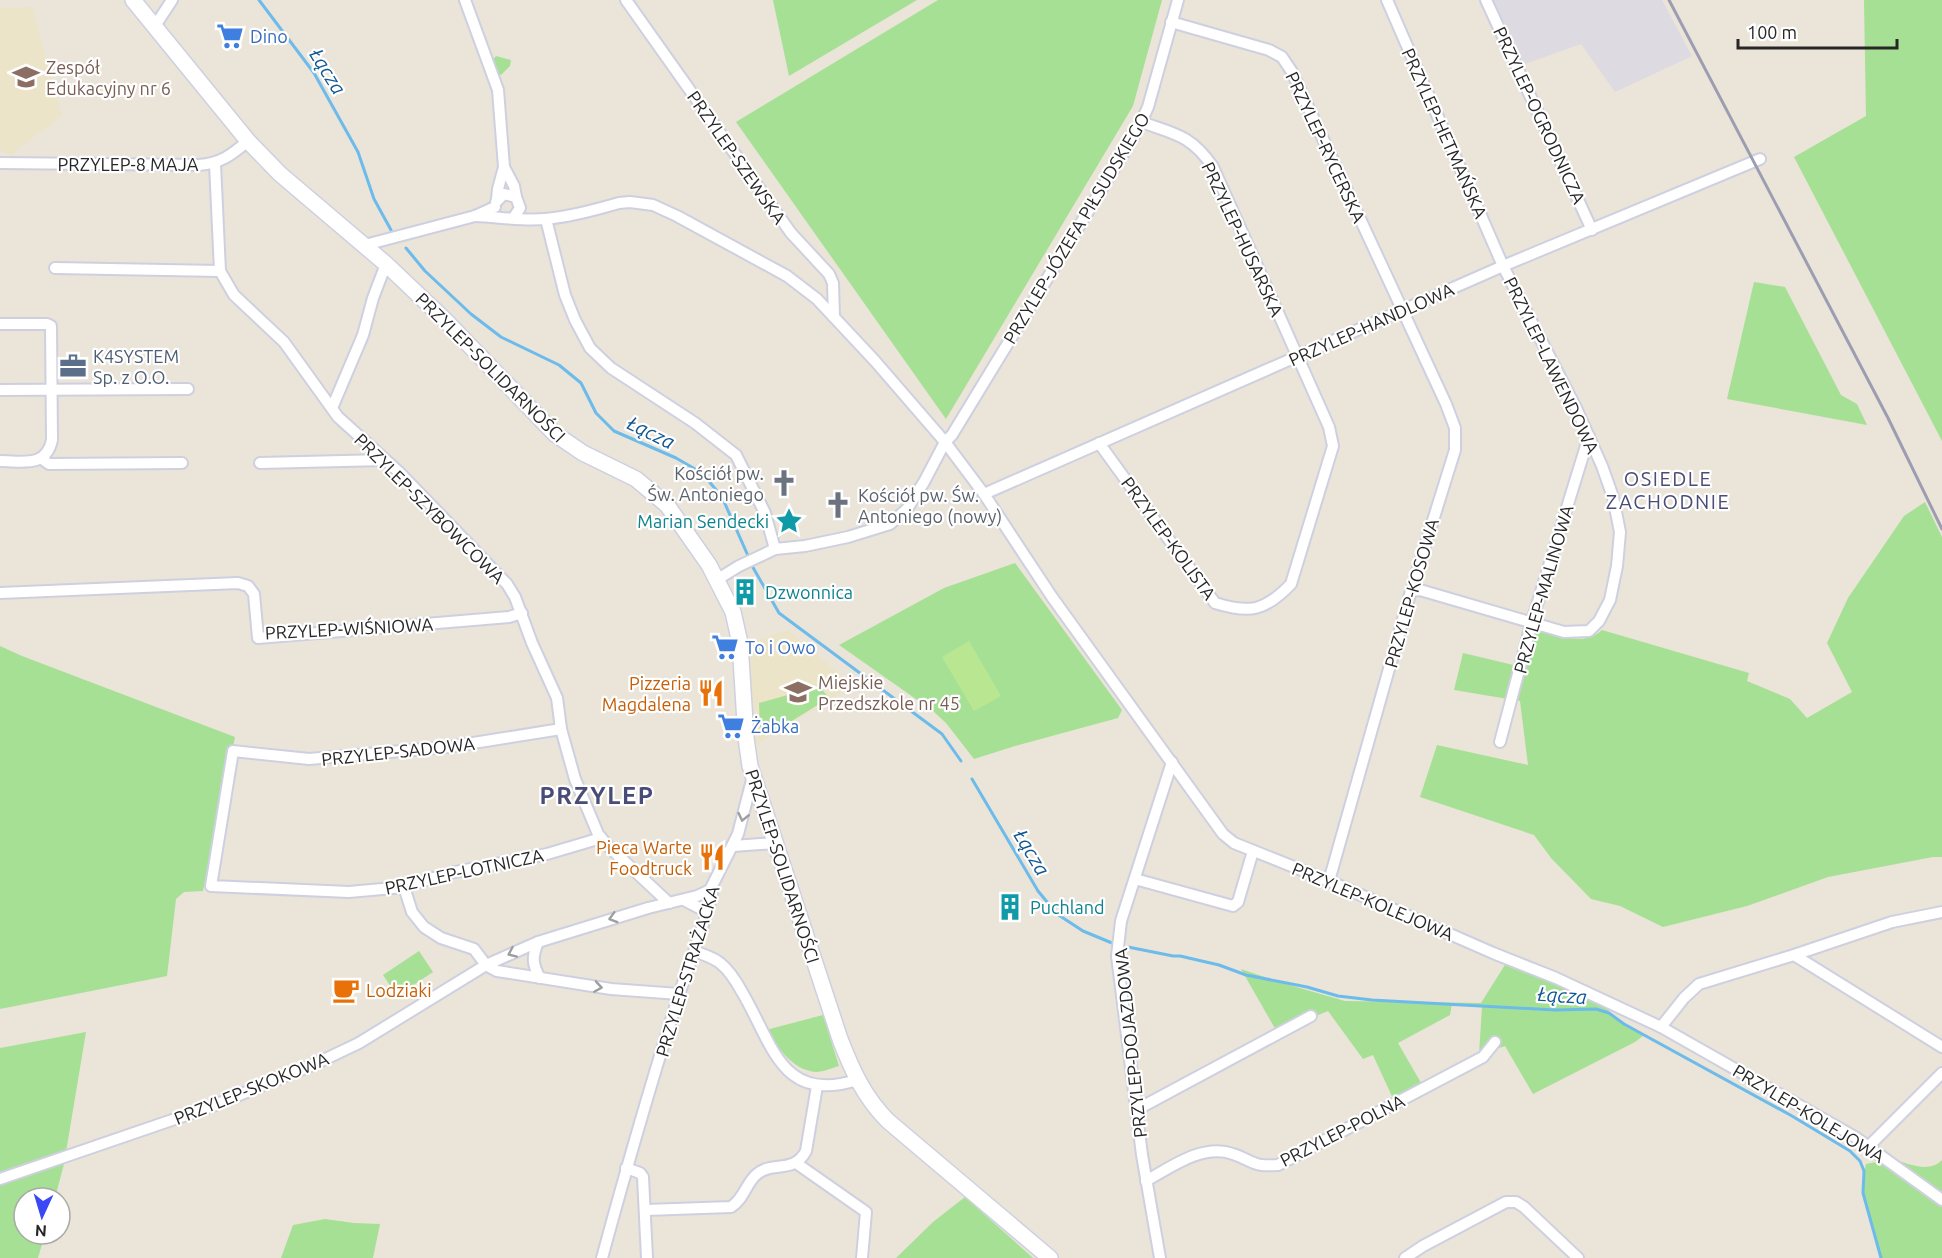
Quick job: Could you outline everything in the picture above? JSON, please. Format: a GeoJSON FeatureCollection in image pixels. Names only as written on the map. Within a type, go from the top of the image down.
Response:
{"type":"FeatureCollection","features":[{"type":"Feature","properties":{"kind":"main road","name":"PRZYLEP-SOLIDARNOŚCI"},"geometry":{"type":"LineString","coordinates":[[133,0],[248,141],[294,188],[386,264],[446,321],[555,434],[583,453],[636,479],[666,505],[718,579],[737,627],[742,666],[746,738],[753,776],[840,1039],[857,1080],[868,1098],[888,1121],[1050,1258]]}},
{"type":"Feature","properties":{"kind":"street"},"geometry":{"type":"LineString","coordinates":[[155,26],[172,0]]}},
{"type":"Feature","properties":{"kind":"street"},"geometry":{"type":"LineString","coordinates":[[465,0],[498,90],[504,168],[498,189],[497,207],[507,219],[517,213]]}},
{"type":"Feature","properties":{"kind":"street","name":"PRZYLEP-SZEWSKA"},"geometry":{"type":"LineString","coordinates":[[626,0],[791,233],[829,274],[833,283],[834,317]]}},
{"type":"Feature","properties":{"kind":"street","name":"PRZYLEP-JÓZEFA PIŁSUDSKIEGO"},"geometry":{"type":"LineString","coordinates":[[718,579],[739,566],[776,549],[848,537],[890,524],[906,509],[1141,122],[1148,107],[1178,0]]}},
{"type":"Feature","properties":{"kind":"street","name":"PRZYLEP-HETMAŃSKA"},"geometry":{"type":"LineString","coordinates":[[1387,0],[1503,266]]}},
{"type":"Feature","properties":{"kind":"street","name":"PRZYLEP-OGRODNICZA"},"geometry":{"type":"LineString","coordinates":[[1486,0],[1592,230]]}},
{"type":"Feature","properties":{"kind":"street","name":"PRZYLEP-RYCERSKA"},"geometry":{"type":"LineString","coordinates":[[1172,22],[1269,50],[1282,57],[1292,72],[1403,311]]}},
{"type":"Feature","properties":{"kind":"street","name":"PRZYLEP-HUSARSKA"},"geometry":{"type":"LineString","coordinates":[[1141,122],[1186,137],[1202,151],[1213,167],[1298,357]]}},
{"type":"Feature","properties":{"kind":"street","name":"PRZYLEP-8 MAJA"},"geometry":{"type":"LineString","coordinates":[[2,166],[215,164],[230,156],[248,141]]}},
{"type":"Feature","properties":{"kind":"street","name":"PRZYLEP-HANDLOWA"},"geometry":{"type":"LineString","coordinates":[[984,494],[1503,266],[1760,159]]}},
{"type":"Feature","properties":{"kind":"street"},"geometry":{"type":"LineString","coordinates":[[56,268],[220,271],[215,164]]}},
{"type":"Feature","properties":{"kind":"street"},"geometry":{"type":"LineString","coordinates":[[504,168],[514,186],[517,213]]}},
{"type":"Feature","properties":{"kind":"street"},"geometry":{"type":"LineString","coordinates":[[365,245],[475,216],[497,207],[508,194],[516,196]]}},
{"type":"Feature","properties":{"kind":"street"},"geometry":{"type":"LineString","coordinates":[[517,213],[533,219],[546,219],[619,203],[641,203],[677,216],[787,276],[817,299],[875,361],[945,442]]}},
{"type":"Feature","properties":{"kind":"street"},"geometry":{"type":"LineString","coordinates":[[546,219],[565,295],[590,348],[611,368],[695,423],[736,455],[765,513],[776,549]]}},
{"type":"Feature","properties":{"kind":"street"},"geometry":{"type":"LineString","coordinates":[[332,408],[359,344],[386,264]]}},
{"type":"Feature","properties":{"kind":"street","name":"PRZYLEP-LAWENDOWA"},"geometry":{"type":"LineString","coordinates":[[1411,591],[1420,590],[1564,632],[1589,630],[1599,621],[1610,600],[1617,566],[1620,532],[1613,497],[1589,436],[1503,266]]}},
{"type":"Feature","properties":{"kind":"street","name":"PRZYLEP-SZYBOWCOWA"},"geometry":{"type":"LineString","coordinates":[[220,271],[234,295],[284,342],[338,417],[385,460],[500,576],[515,597],[532,643],[557,698],[561,729],[575,779],[601,838],[669,903]]}},
{"type":"Feature","properties":{"kind":"street","name":"PRZYLEP-KOSOWA"},"geometry":{"type":"LineString","coordinates":[[1329,881],[1411,591],[1455,450],[1455,428],[1403,311]]}},
{"type":"Feature","properties":{"kind":"street"},"geometry":{"type":"LineString","coordinates":[[0,324],[47,324],[51,326],[52,389],[52,440],[48,453],[42,459],[35,461],[0,461]]}},
{"type":"Feature","properties":{"kind":"street","name":"PRZYLEP-KOLISTA"},"geometry":{"type":"LineString","coordinates":[[1099,443],[1215,603],[1236,609],[1257,609],[1276,599],[1291,584],[1333,446],[1329,427],[1298,357]]}},
{"type":"Feature","properties":{"kind":"street"},"geometry":{"type":"LineString","coordinates":[[0,390],[188,388]]}},
{"type":"Feature","properties":{"kind":"street","name":"PRZYLEP-MALINOWA"},"geometry":{"type":"LineString","coordinates":[[1500,742],[1532,621],[1589,436]]}},
{"type":"Feature","properties":{"kind":"street","name":"PRZYLEP-KOLEJOWA"},"geometry":{"type":"LineString","coordinates":[[945,442],[984,494],[1052,597],[1224,834],[1234,843],[1556,978],[1661,1027],[1847,1132],[1942,1200]]}},
{"type":"Feature","properties":{"kind":"street"},"geometry":{"type":"LineString","coordinates":[[42,459],[49,464],[182,463]]}},
{"type":"Feature","properties":{"kind":"street"},"geometry":{"type":"LineString","coordinates":[[260,463],[385,460]]}},
{"type":"Feature","properties":{"kind":"street","name":"PRZYLEP-WIŚNIOWA"},"geometry":{"type":"LineString","coordinates":[[0,593],[238,583],[248,586],[254,594],[258,638],[509,617],[522,613]]}},
{"type":"Feature","properties":{"kind":"street","name":"PRZYLEP-SADOWA"},"geometry":{"type":"LineString","coordinates":[[233,751],[309,759],[448,747],[561,729]]}},
{"type":"Feature","properties":{"kind":"street","name":"PRZYLEP-LOTNICZA"},"geometry":{"type":"LineString","coordinates":[[233,751],[211,886],[349,892],[404,887],[450,873],[547,854],[601,838]]}},
{"type":"Feature","properties":{"kind":"street","name":"PRZYLEP-DOJAZDOWA"},"geometry":{"type":"LineString","coordinates":[[1160,1258],[1146,1181],[1117,956],[1122,921],[1172,762]]}},
{"type":"Feature","properties":{"kind":"street","name":"PRZYLEP-STRAŻACKA"},"geometry":{"type":"LineString","coordinates":[[602,1258],[679,994],[712,895],[710,890],[733,846],[742,822],[753,776]]}},
{"type":"Feature","properties":{"kind":"street"},"geometry":{"type":"LineString","coordinates":[[733,846],[775,843]]}},
{"type":"Feature","properties":{"kind":"street"},"geometry":{"type":"LineString","coordinates":[[1135,879],[1233,906],[1238,902],[1253,851]]}},
{"type":"Feature","properties":{"kind":"street"},"geometry":{"type":"LineString","coordinates":[[404,887],[412,912],[424,927],[443,939],[474,949],[486,965],[497,971],[611,989],[679,994]]}},
{"type":"Feature","properties":{"kind":"street","name":"PRZYLEP-SKOKOWA"},"geometry":{"type":"LineString","coordinates":[[0,1179],[210,1107],[315,1064],[359,1043],[486,965],[538,942],[596,923],[684,900],[710,890]]}},
{"type":"Feature","properties":{"kind":"street"},"geometry":{"type":"LineString","coordinates":[[684,900],[707,912]]}},
{"type":"Feature","properties":{"kind":"street"},"geometry":{"type":"LineString","coordinates":[[1661,1027],[1684,998],[1699,984],[1892,922],[1942,912]]}},
{"type":"Feature","properties":{"kind":"street"},"geometry":{"type":"LineString","coordinates":[[538,942],[533,956],[533,965],[540,978]]}},
{"type":"Feature","properties":{"kind":"street"},"geometry":{"type":"LineString","coordinates":[[694,951],[714,959],[726,969],[750,1005],[773,1050],[789,1072],[801,1081],[817,1086],[839,1085],[857,1080]]}},
{"type":"Feature","properties":{"kind":"street"},"geometry":{"type":"LineString","coordinates":[[1794,955],[1942,1047]]}},
{"type":"Feature","properties":{"kind":"street"},"geometry":{"type":"LineString","coordinates":[[1137,1110],[1311,1016]]}},
{"type":"Feature","properties":{"kind":"street","name":"PRZYLEP-POLNA"},"geometry":{"type":"LineString","coordinates":[[1146,1181],[1205,1152],[1218,1151],[1234,1154],[1263,1166],[1278,1165],[1483,1057],[1496,1042]]}},
{"type":"Feature","properties":{"kind":"street"},"geometry":{"type":"LineString","coordinates":[[1869,1146],[1942,1073]]}},
{"type":"Feature","properties":{"kind":"street"},"geometry":{"type":"LineString","coordinates":[[646,1210],[731,1207],[740,1199],[756,1174],[796,1162],[803,1157],[817,1086]]}},
{"type":"Feature","properties":{"kind":"street"},"geometry":{"type":"LineString","coordinates":[[796,1162],[866,1212],[862,1258]]}},
{"type":"Feature","properties":{"kind":"street"},"geometry":{"type":"LineString","coordinates":[[627,1168],[640,1173],[643,1177],[647,1258]]}},
{"type":"Feature","properties":{"kind":"street"},"geometry":{"type":"LineString","coordinates":[[1405,1258],[1506,1202],[1516,1202],[1524,1207],[1578,1258]]}},
{"type":"Feature","properties":{"kind":"shaded area"},"geometry":{"type":"Polygon","coordinates":[[[1488,0],[1662,0],[1692,56],[1615,92],[1581,44],[1522,65],[1488,0]]]}},
{"type":"Feature","properties":{"kind":"shaded area","name":"Zespół Edukacyjny nr 6"},"geometry":{"type":"Polygon","coordinates":[[[32,7],[62,116],[16,150],[12,156],[0,150],[0,8],[32,7]]]}},
{"type":"Feature","properties":{"kind":"shaded area","name":"Miejskie Przedszkole nr 45"},"geometry":{"type":"Polygon","coordinates":[[[789,630],[853,686],[756,745],[748,643],[789,630]]]}},
{"type":"Feature","properties":{"kind":"green space"},"geometry":{"type":"Polygon","coordinates":[[[773,0],[917,0],[789,76],[773,0]]]}},
{"type":"Feature","properties":{"kind":"green space"},"geometry":{"type":"Polygon","coordinates":[[[938,0],[1162,0],[1133,106],[946,419],[736,122],[938,0]]]}},
{"type":"Feature","properties":{"kind":"green space"},"geometry":{"type":"Polygon","coordinates":[[[1864,0],[1942,0],[1942,441],[1794,157],[1866,116],[1864,0]]]}},
{"type":"Feature","properties":{"kind":"green space"},"geometry":{"type":"Polygon","coordinates":[[[496,56],[511,60],[510,66],[501,75],[497,73],[492,61],[496,56]]]}},
{"type":"Feature","properties":{"kind":"green space"},"geometry":{"type":"Polygon","coordinates":[[[1754,282],[1785,287],[1841,395],[1857,404],[1867,425],[1727,399],[1754,282]]]}},
{"type":"Feature","properties":{"kind":"green space"},"geometry":{"type":"Polygon","coordinates":[[[1925,502],[1942,537],[1942,857],[1828,877],[1747,906],[1663,927],[1620,906],[1591,899],[1551,858],[1534,835],[1420,797],[1437,745],[1528,765],[1520,701],[1454,690],[1463,653],[1526,668],[1534,627],[1560,636],[1578,639],[1595,635],[1602,630],[1749,673],[1747,681],[1790,699],[1807,718],[1852,692],[1827,643],[1848,598],[1904,516],[1925,502]]]}},
{"type":"Feature","properties":{"kind":"green space"},"geometry":{"type":"Polygon","coordinates":[[[1015,563],[1122,710],[1118,718],[974,759],[946,723],[933,711],[839,645],[944,588],[1015,563]]]}},
{"type":"Feature","properties":{"kind":"green space"},"geometry":{"type":"Polygon","coordinates":[[[969,641],[1001,696],[974,711],[942,657],[969,641]]]}},
{"type":"Feature","properties":{"kind":"green space"},"geometry":{"type":"Polygon","coordinates":[[[0,646],[235,737],[203,891],[184,892],[176,899],[167,976],[0,1009],[0,646]]]}},
{"type":"Feature","properties":{"kind":"green space"},"geometry":{"type":"Polygon","coordinates":[[[819,686],[829,698],[774,732],[760,729],[759,703],[819,686]]]}},
{"type":"Feature","properties":{"kind":"green space"},"geometry":{"type":"Polygon","coordinates":[[[419,951],[433,972],[397,996],[383,975],[419,951]]]}},
{"type":"Feature","properties":{"kind":"green space"},"geometry":{"type":"Polygon","coordinates":[[[1508,960],[1608,1004],[1609,1013],[1644,1035],[1635,1042],[1533,1094],[1505,1046],[1479,1055],[1482,1007],[1452,1004],[1450,1015],[1398,1043],[1424,1088],[1395,1103],[1373,1055],[1363,1059],[1328,1011],[1277,1032],[1241,969],[1345,1001],[1481,1003],[1508,960]]]}},
{"type":"Feature","properties":{"kind":"green space"},"geometry":{"type":"Polygon","coordinates":[[[823,1015],[839,1066],[825,1071],[807,1070],[793,1063],[766,1030],[823,1015]]]}},
{"type":"Feature","properties":{"kind":"green space"},"geometry":{"type":"Polygon","coordinates":[[[86,1032],[64,1164],[58,1186],[12,1186],[12,1246],[42,1246],[38,1258],[0,1258],[0,1048],[86,1032]]]}},
{"type":"Feature","properties":{"kind":"green space"},"geometry":{"type":"Polygon","coordinates":[[[1892,1159],[1924,1167],[1937,1164],[1942,1160],[1942,1258],[1881,1258],[1862,1183],[1866,1164],[1892,1159]]]}},
{"type":"Feature","properties":{"kind":"green space"},"geometry":{"type":"Polygon","coordinates":[[[965,1197],[1033,1258],[896,1258],[933,1222],[965,1197]]]}},
{"type":"Feature","properties":{"kind":"green space"},"geometry":{"type":"Polygon","coordinates":[[[325,1219],[380,1224],[373,1258],[281,1258],[293,1225],[325,1219]]]}},
{"type":"Feature","properties":{"kind":"waterway","name":"Łącza"},"geometry":{"type":"LineString","coordinates":[[259,0],[314,73],[358,152],[374,199],[391,230]]}},
{"type":"Feature","properties":{"kind":"waterway","name":"Łącza"},"geometry":{"type":"LineString","coordinates":[[406,248],[425,271],[471,314],[501,337],[559,365],[581,383],[596,413],[614,431],[676,458],[702,473],[722,497],[749,558]]}},
{"type":"Feature","properties":{"kind":"waterway","name":"Łącza"},"geometry":{"type":"LineString","coordinates":[[751,564],[779,613],[942,734],[961,761]]}},
{"type":"Feature","properties":{"kind":"waterway","name":"Łącza"},"geometry":{"type":"LineString","coordinates":[[972,779],[1038,891],[1057,914],[1083,931],[1112,943]]}},
{"type":"Feature","properties":{"kind":"waterway","name":"Łącza"},"geometry":{"type":"LineString","coordinates":[[1128,947],[1219,965],[1246,975],[1307,987],[1338,996],[1372,1000],[1555,1010],[1596,1009],[1609,1013],[1624,1024],[1792,1116],[1850,1151],[1860,1161],[1864,1171],[1863,1193],[1881,1258]]}},
{"type":"Feature","properties":{"kind":"railway"},"geometry":{"type":"LineString","coordinates":[[1669,0],[1888,418],[1942,529]]}},
{"type":"Feature","properties":{"kind":"place","name":"Dino"},"geometry":{"type":"Point","coordinates":[230,36]}},
{"type":"Feature","properties":{"kind":"place","name":"Zespół Edukacyjny nr 6"},"geometry":{"type":"Point","coordinates":[26,77]}},
{"type":"Feature","properties":{"kind":"place","name":"K4SYSTEM Sp. z O.O."},"geometry":{"type":"Point","coordinates":[73,366]}},
{"type":"Feature","properties":{"kind":"place","name":"Kościół pw. Św. Antoniego"},"geometry":{"type":"Point","coordinates":[784,483]}},
{"type":"Feature","properties":{"kind":"place","name":"Kościół pw. Św. Antoniego (nowy)"},"geometry":{"type":"Point","coordinates":[838,505]}},
{"type":"Feature","properties":{"kind":"place","name":"Marian Sendecki"},"geometry":{"type":"Point","coordinates":[789,521]}},
{"type":"Feature","properties":{"kind":"place","name":"Dzwonnica"},"geometry":{"type":"Point","coordinates":[745,592]}},
{"type":"Feature","properties":{"kind":"place","name":"To i Owo"},"geometry":{"type":"Point","coordinates":[725,647]}},
{"type":"Feature","properties":{"kind":"place","name":"Miejskie Przedszkole nr 45"},"geometry":{"type":"Point","coordinates":[798,692]}},
{"type":"Feature","properties":{"kind":"place","name":"Pizzeria Magdalena"},"geometry":{"type":"Point","coordinates":[711,693]}},
{"type":"Feature","properties":{"kind":"place","name":"Żabka"},"geometry":{"type":"Point","coordinates":[731,726]}},
{"type":"Feature","properties":{"kind":"place","name":"Pieca Warte Foodtruck"},"geometry":{"type":"Point","coordinates":[712,857]}},
{"type":"Feature","properties":{"kind":"place","name":"Puchland"},"geometry":{"type":"Point","coordinates":[1010,907]}},
{"type":"Feature","properties":{"kind":"place","name":"Lodziaki"},"geometry":{"type":"Point","coordinates":[346,990]}},
{"type":"Feature","properties":{"kind":"district","name":"OSIEDLE ZACHODNIE"},"geometry":{"type":"Point","coordinates":[1668,490]}},
{"type":"Feature","properties":{"kind":"district","name":"PRZYLEP"},"geometry":{"type":"Point","coordinates":[597,795]}}]}
